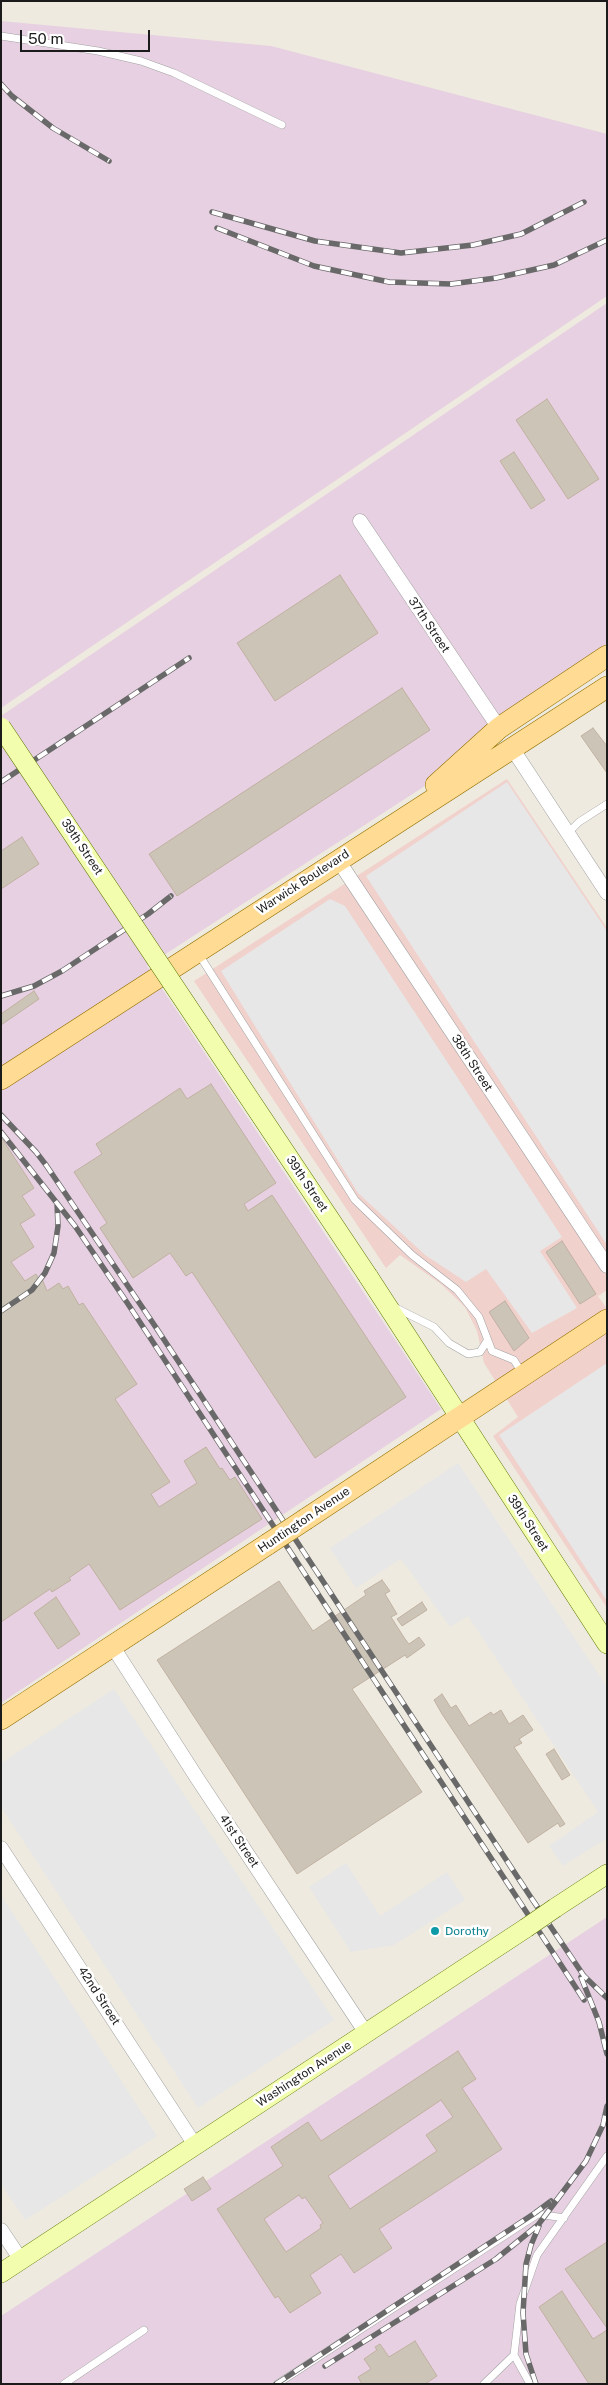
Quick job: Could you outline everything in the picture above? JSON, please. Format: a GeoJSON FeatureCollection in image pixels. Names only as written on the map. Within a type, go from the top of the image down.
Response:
{"type":"FeatureCollection","features":[{"type":"Feature","properties":{"kind":"main road"},"geometry":{"type":"LineString","coordinates":[[390,826],[499,728],[607,656]]}},
{"type":"Feature","properties":{"kind":"main road","name":"Warwick Boulevard"},"geometry":{"type":"LineString","coordinates":[[1,1079],[607,687]]}},
{"type":"Feature","properties":{"kind":"main road","name":"Huntington Avenue"},"geometry":{"type":"LineString","coordinates":[[1,1719],[607,1320]]}},
{"type":"Feature","properties":{"kind":"street","name":"37th Street"},"geometry":{"type":"LineString","coordinates":[[360,521],[499,728]]}},
{"type":"Feature","properties":{"kind":"street","name":"39th Street"},"geometry":{"type":"LineString","coordinates":[[1,727],[388,1304],[607,1644]]}},
{"type":"Feature","properties":{"kind":"street"},"geometry":{"type":"LineString","coordinates":[[512,748],[607,892]]}},
{"type":"Feature","properties":{"kind":"street","name":"38th Street"},"geometry":{"type":"LineString","coordinates":[[338,860],[607,1266]]}},
{"type":"Feature","properties":{"kind":"street","name":"41st Street"},"geometry":{"type":"LineString","coordinates":[[113,1647],[206,1792],[366,2033]]}},
{"type":"Feature","properties":{"kind":"street","name":"42nd Street"},"geometry":{"type":"LineString","coordinates":[[1,1848],[195,2145]]}},
{"type":"Feature","properties":{"kind":"street","name":"Washington Avenue"},"geometry":{"type":"LineString","coordinates":[[1,2273],[607,1874]]}},
{"type":"Feature","properties":{"kind":"street"},"geometry":{"type":"LineString","coordinates":[[1,2230],[21,2260]]}},
{"type":"Feature","properties":{"kind":"lane"},"geometry":{"type":"LineString","coordinates":[[1,36],[98,51],[141,61],[174,73],[282,125]]}},
{"type":"Feature","properties":{"kind":"lane"},"geometry":{"type":"LineString","coordinates":[[568,833],[580,822],[607,804]]}},
{"type":"Feature","properties":{"kind":"lane"},"geometry":{"type":"LineString","coordinates":[[197,951],[355,1200],[412,1255],[457,1290],[478,1317],[492,1351],[514,1360],[524,1375]]}},
{"type":"Feature","properties":{"kind":"lane"},"geometry":{"type":"LineString","coordinates":[[388,1304],[434,1327],[449,1343],[468,1354],[480,1352],[487,1341]]}},
{"type":"Feature","properties":{"kind":"lane"},"geometry":{"type":"LineString","coordinates":[[530,2384],[514,2355],[520,2304],[536,2255],[607,2156]]}},
{"type":"Feature","properties":{"kind":"lane"},"geometry":{"type":"LineString","coordinates":[[278,2384],[538,2214],[564,2218]]}},
{"type":"Feature","properties":{"kind":"lane"},"geometry":{"type":"LineString","coordinates":[[64,2384],[144,2330]]}},
{"type":"Feature","properties":{"kind":"lane"},"geometry":{"type":"LineString","coordinates":[[484,2384],[514,2355]]}},
{"type":"Feature","properties":{"kind":"shaded area"},"geometry":{"type":"Polygon","coordinates":[[[1,21],[271,46],[607,134],[607,296],[1,708],[1,21]]]}},
{"type":"Feature","properties":{"kind":"shaded area"},"geometry":{"type":"Polygon","coordinates":[[[607,303],[607,668],[147,966],[441,1409],[1,1703],[1,716],[607,303]]]}},
{"type":"Feature","properties":{"kind":"shaded area"},"geometry":{"type":"Polygon","coordinates":[[[507,779],[607,928],[607,1290],[598,1296],[607,1309],[607,1608],[493,1436],[518,1417],[484,1363],[477,1331],[465,1307],[441,1284],[400,1255],[386,1268],[194,981],[507,779]]]}},
{"type":"Feature","properties":{"kind":"shaded area"},"geometry":{"type":"Polygon","coordinates":[[[507,782],[607,931],[607,1245],[366,876],[507,782]]]}},
{"type":"Feature","properties":{"kind":"shaded area"},"geometry":{"type":"Polygon","coordinates":[[[330,899],[345,906],[562,1237],[540,1251],[577,1308],[532,1333],[486,1269],[466,1282],[425,1255],[358,1193],[221,971],[330,899]]]}},
{"type":"Feature","properties":{"kind":"shaded area"},"geometry":{"type":"Polygon","coordinates":[[[607,1363],[607,1601],[499,1435],[607,1363]]]}},
{"type":"Feature","properties":{"kind":"shaded area"},"geometry":{"type":"Polygon","coordinates":[[[458,1463],[607,1687],[607,1838],[563,1866],[549,1846],[598,1812],[468,1616],[450,1627],[401,1559],[356,1588],[330,1548],[458,1463]]]}},
{"type":"Feature","properties":{"kind":"shaded area"},"geometry":{"type":"Polygon","coordinates":[[[114,1689],[334,2020],[198,2108],[1,1807],[1,1763],[114,1689]]]}},
{"type":"Feature","properties":{"kind":"shaded area"},"geometry":{"type":"Polygon","coordinates":[[[346,1863],[380,1916],[447,1872],[465,1900],[394,1945],[351,1952],[309,1887],[346,1863]]]}},
{"type":"Feature","properties":{"kind":"shaded area"},"geometry":{"type":"Polygon","coordinates":[[[1,1895],[157,2136],[25,2220],[1,2184],[1,1895]]]}},
{"type":"Feature","properties":{"kind":"shaded area"},"geometry":{"type":"Polygon","coordinates":[[[607,1917],[607,2384],[1,2384],[1,2316],[607,1917]]]}},
{"type":"Feature","properties":{"kind":"building"},"geometry":{"type":"Polygon","coordinates":[[[547,399],[599,479],[568,499],[516,420],[547,399]]]}},
{"type":"Feature","properties":{"kind":"building"},"geometry":{"type":"Polygon","coordinates":[[[514,452],[545,500],[531,509],[500,461],[514,452]]]}},
{"type":"Feature","properties":{"kind":"building"},"geometry":{"type":"Polygon","coordinates":[[[340,575],[378,633],[275,701],[237,643],[340,575]]]}},
{"type":"Feature","properties":{"kind":"building"},"geometry":{"type":"Polygon","coordinates":[[[402,688],[430,730],[177,896],[149,854],[402,688]]]}},
{"type":"Feature","properties":{"kind":"building"},"geometry":{"type":"Polygon","coordinates":[[[593,728],[607,746],[607,773],[581,736],[593,728]]]}},
{"type":"Feature","properties":{"kind":"building"},"geometry":{"type":"Polygon","coordinates":[[[22,837],[39,864],[1,889],[1,851],[22,837]]]}},
{"type":"Feature","properties":{"kind":"building"},"geometry":{"type":"Polygon","coordinates":[[[34,991],[39,999],[1,1025],[1,1014],[34,991]]]}},
{"type":"Feature","properties":{"kind":"building"},"geometry":{"type":"Polygon","coordinates":[[[211,1084],[276,1183],[244,1204],[248,1211],[272,1195],[406,1397],[315,1458],[192,1272],[186,1276],[170,1253],[133,1278],[100,1228],[107,1223],[74,1172],[102,1154],[96,1144],[180,1088],[187,1099],[211,1084]]]}},
{"type":"Feature","properties":{"kind":"building"},"geometry":{"type":"Polygon","coordinates":[[[1,1137],[34,1188],[22,1196],[35,1215],[20,1224],[34,1247],[11,1262],[25,1281],[36,1274],[40,1281],[42,1279],[47,1291],[59,1283],[63,1289],[68,1286],[79,1305],[83,1303],[137,1384],[115,1399],[170,1482],[151,1494],[159,1507],[197,1483],[184,1461],[206,1447],[220,1469],[222,1468],[230,1480],[235,1477],[262,1519],[120,1610],[89,1564],[69,1578],[71,1580],[52,1592],[50,1589],[1,1622],[1,1137]]]}},
{"type":"Feature","properties":{"kind":"building"},"geometry":{"type":"Polygon","coordinates":[[[562,1241],[596,1294],[580,1304],[546,1252],[562,1241]]]}},
{"type":"Feature","properties":{"kind":"building"},"geometry":{"type":"Polygon","coordinates":[[[505,1301],[529,1338],[514,1351],[489,1312],[505,1301]]]}},
{"type":"Feature","properties":{"kind":"building"},"geometry":{"type":"Polygon","coordinates":[[[382,1580],[390,1591],[385,1594],[397,1614],[391,1617],[405,1639],[409,1644],[419,1637],[425,1645],[407,1658],[405,1655],[352,1689],[422,1792],[297,1874],[157,1660],[279,1581],[313,1631],[366,1595],[364,1591],[382,1580]]]}},
{"type":"Feature","properties":{"kind":"building"},"geometry":{"type":"Polygon","coordinates":[[[56,1597],[80,1634],[58,1649],[34,1613],[56,1597]]]}},
{"type":"Feature","properties":{"kind":"building"},"geometry":{"type":"Polygon","coordinates":[[[422,1602],[427,1610],[402,1626],[397,1619],[422,1602]]]}},
{"type":"Feature","properties":{"kind":"building"},"geometry":{"type":"Polygon","coordinates":[[[442,1694],[451,1708],[456,1705],[469,1726],[491,1712],[493,1715],[501,1710],[509,1724],[523,1715],[533,1730],[519,1739],[522,1743],[514,1747],[565,1824],[560,1827],[558,1823],[528,1843],[442,1714],[434,1700],[442,1694]]]}},
{"type":"Feature","properties":{"kind":"building"},"geometry":{"type":"Polygon","coordinates":[[[554,1749],[570,1775],[562,1780],[546,1754],[554,1749]]]}},
{"type":"Feature","properties":{"kind":"building"},"geometry":{"type":"Polygon","coordinates":[[[458,2051],[476,2079],[462,2088],[502,2149],[379,2229],[392,2248],[354,2273],[341,2254],[310,2275],[321,2293],[290,2313],[278,2296],[275,2298],[217,2209],[283,2166],[271,2147],[308,2122],[321,2141],[458,2051]],[[441,2100],[328,2176],[350,2209],[437,2151],[426,2135],[453,2117],[441,2100]],[[299,2195],[264,2219],[286,2252],[321,2228],[320,2225],[323,2223],[305,2197],[302,2199],[299,2195]]]}},
{"type":"Feature","properties":{"kind":"building"},"geometry":{"type":"Polygon","coordinates":[[[203,2177],[211,2189],[192,2201],[184,2189],[203,2177]]]}},
{"type":"Feature","properties":{"kind":"building"},"geometry":{"type":"Polygon","coordinates":[[[607,2242],[607,2328],[565,2269],[607,2242]]]}},
{"type":"Feature","properties":{"kind":"building"},"geometry":{"type":"Polygon","coordinates":[[[562,2291],[593,2339],[607,2330],[607,2384],[589,2384],[539,2307],[562,2291]]]}},
{"type":"Feature","properties":{"kind":"building"},"geometry":{"type":"Polygon","coordinates":[[[415,2341],[437,2376],[425,2384],[362,2384],[358,2377],[371,2369],[364,2359],[377,2350],[375,2347],[380,2344],[389,2357],[415,2341]]]}},
{"type":"Feature","properties":{"kind":"railway"},"geometry":{"type":"LineString","coordinates":[[1,84],[12,96],[53,128],[109,161]]}},
{"type":"Feature","properties":{"kind":"railway"},"geometry":{"type":"LineString","coordinates":[[212,212],[315,241],[401,253],[473,245],[521,234],[584,202]]}},
{"type":"Feature","properties":{"kind":"railway"},"geometry":{"type":"LineString","coordinates":[[217,228],[314,266],[389,282],[451,284],[496,278],[554,265],[607,240]]}},
{"type":"Feature","properties":{"kind":"railway"},"geometry":{"type":"LineString","coordinates":[[1,782],[189,658]]}},
{"type":"Feature","properties":{"kind":"railway"},"geometry":{"type":"LineString","coordinates":[[1,996],[34,986],[62,971],[148,914],[171,896]]}},
{"type":"Feature","properties":{"kind":"railway"},"geometry":{"type":"LineString","coordinates":[[1,1115],[46,1165],[157,1329],[530,1896],[584,1976],[607,1998]]}},
{"type":"Feature","properties":{"kind":"railway"},"geometry":{"type":"LineString","coordinates":[[1,1132],[75,1226],[128,1304],[584,2000]]}},
{"type":"Feature","properties":{"kind":"railway"},"geometry":{"type":"LineString","coordinates":[[1,1311],[32,1290],[45,1273],[54,1253],[58,1226],[57,1203]]}},
{"type":"Feature","properties":{"kind":"railway"},"geometry":{"type":"LineString","coordinates":[[581,1977],[599,2022],[607,2054]]}},
{"type":"Feature","properties":{"kind":"railway"},"geometry":{"type":"LineString","coordinates":[[325,2366],[496,2259],[538,2225],[586,2161],[603,2125],[607,2106]]}},
{"type":"Feature","properties":{"kind":"railway"},"geometry":{"type":"LineString","coordinates":[[276,2384],[551,2201]]}},
{"type":"Feature","properties":{"kind":"railway"},"geometry":{"type":"LineString","coordinates":[[536,2384],[526,2354],[523,2313],[526,2264],[539,2226]]}},
{"type":"Feature","properties":{"kind":"place","name":"Dorothy"},"geometry":{"type":"Point","coordinates":[435,1931]}}]}
